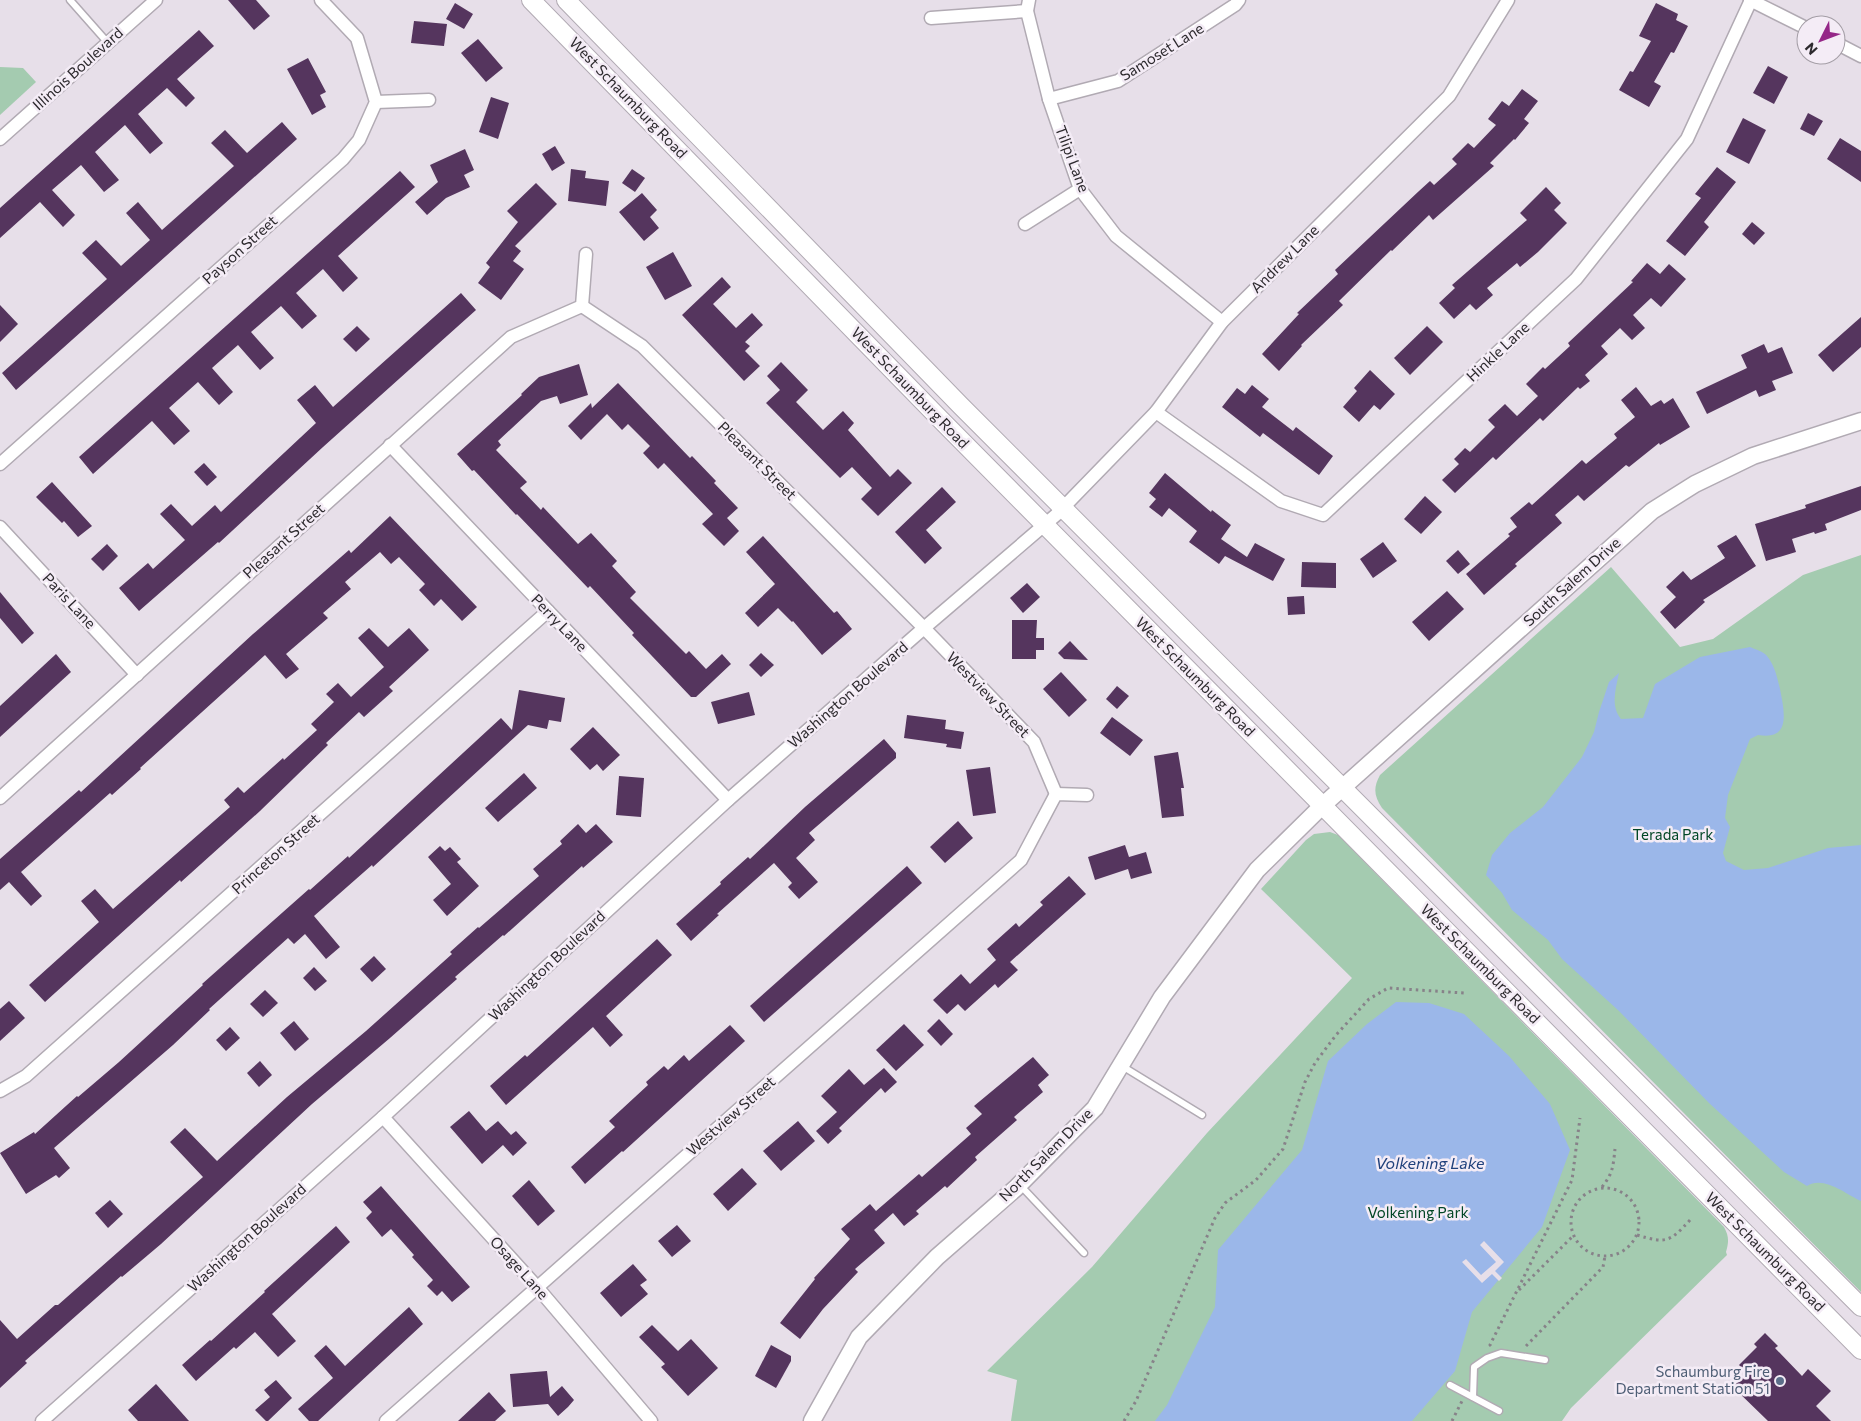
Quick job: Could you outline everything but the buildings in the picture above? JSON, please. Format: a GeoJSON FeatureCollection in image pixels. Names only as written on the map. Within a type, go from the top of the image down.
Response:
{"type":"FeatureCollection","features":[{"type":"Feature","properties":{"kind":"main road","name":"West Schaumburg Road"},"geometry":{"type":"LineString","coordinates":[[566,0],[1055,516],[1322,806],[1861,1350]]}},
{"type":"Feature","properties":{"kind":"main road","name":"West Schaumburg Road"},"geometry":{"type":"LineString","coordinates":[[538,2],[1055,516],[1344,788],[1861,1307]]}},
{"type":"Feature","properties":{"kind":"street","name":"Illinois Boulevard"},"geometry":{"type":"LineString","coordinates":[[0,139],[156,0]]}},
{"type":"Feature","properties":{"kind":"street"},"geometry":{"type":"LineString","coordinates":[[321,0],[356,38],[376,102],[429,100]]}},
{"type":"Feature","properties":{"kind":"street","name":"Samoset Lane"},"geometry":{"type":"LineString","coordinates":[[1049,99],[1118,81],[1235,5],[1239,0]]}},
{"type":"Feature","properties":{"kind":"street","name":"Andrew Lane"},"geometry":{"type":"LineString","coordinates":[[1055,516],[1156,412],[1222,322],[1449,96],[1508,0]]}},
{"type":"Feature","properties":{"kind":"street"},"geometry":{"type":"LineString","coordinates":[[1750,0],[1796,23]]}},
{"type":"Feature","properties":{"kind":"street","name":"Hinkle Lane"},"geometry":{"type":"LineString","coordinates":[[1156,412],[1280,501],[1323,515],[1576,280],[1687,138],[1750,0]]}},
{"type":"Feature","properties":{"kind":"street"},"geometry":{"type":"LineString","coordinates":[[931,18],[1028,6]]}},
{"type":"Feature","properties":{"kind":"street","name":"Tilipi Lane"},"geometry":{"type":"LineString","coordinates":[[1028,6],[1049,99],[1080,189],[1116,236],[1222,322]]}},
{"type":"Feature","properties":{"kind":"street"},"geometry":{"type":"LineString","coordinates":[[1846,48],[1861,56]]}},
{"type":"Feature","properties":{"kind":"street","name":"Payson Street"},"geometry":{"type":"LineString","coordinates":[[0,464],[343,158],[359,140],[376,102]]}},
{"type":"Feature","properties":{"kind":"street"},"geometry":{"type":"LineString","coordinates":[[1025,224],[1080,189]]}},
{"type":"Feature","properties":{"kind":"street"},"geometry":{"type":"LineString","coordinates":[[582,306],[586,254]]}},
{"type":"Feature","properties":{"kind":"street","name":"Pleasant Street"},"geometry":{"type":"LineString","coordinates":[[0,798],[511,337],[582,306],[642,346],[924,628]]}},
{"type":"Feature","properties":{"kind":"street","name":"South Salem Drive"},"geometry":{"type":"LineString","coordinates":[[1322,806],[1652,510],[1695,484],[1753,456],[1861,421]]}},
{"type":"Feature","properties":{"kind":"street","name":"Perry Lane"},"geometry":{"type":"LineString","coordinates":[[390,446],[728,800]]}},
{"type":"Feature","properties":{"kind":"street","name":"Washington Boulevard"},"geometry":{"type":"LineString","coordinates":[[42,1421],[383,1117],[728,800],[1055,516]]}},
{"type":"Feature","properties":{"kind":"street","name":"Paris Lane"},"geometry":{"type":"LineString","coordinates":[[0,527],[137,675]]}},
{"type":"Feature","properties":{"kind":"street","name":"Princeton Street"},"geometry":{"type":"LineString","coordinates":[[0,1091],[26,1076],[548,611]]}},
{"type":"Feature","properties":{"kind":"street","name":"Westview Street"},"geometry":{"type":"LineString","coordinates":[[386,1421],[1021,860],[1056,794],[1034,742],[924,628]]}},
{"type":"Feature","properties":{"kind":"street"},"geometry":{"type":"LineString","coordinates":[[1056,794],[1087,795]]}},
{"type":"Feature","properties":{"kind":"street","name":"North Salem Drive"},"geometry":{"type":"LineString","coordinates":[[812,1421],[859,1336],[937,1256],[1019,1184],[1095,1108],[1162,997],[1257,870],[1322,806]]}},
{"type":"Feature","properties":{"kind":"street","name":"Osage Lane"},"geometry":{"type":"LineString","coordinates":[[383,1117],[537,1287],[651,1421]]}},
{"type":"Feature","properties":{"kind":"lane"},"geometry":{"type":"LineString","coordinates":[[70,0],[108,43]]}},
{"type":"Feature","properties":{"kind":"lane"},"geometry":{"type":"LineString","coordinates":[[1121,1065],[1202,1115]]}},
{"type":"Feature","properties":{"kind":"lane"},"geometry":{"type":"LineString","coordinates":[[1019,1184],[1084,1254]]}},
{"type":"Feature","properties":{"kind":"lane"},"geometry":{"type":"LineString","coordinates":[[1473,1397],[1474,1367],[1493,1356],[1501,1353],[1545,1360]]}},
{"type":"Feature","properties":{"kind":"lane"},"geometry":{"type":"LineString","coordinates":[[1450,1385],[1499,1411]]}},
{"type":"Feature","properties":{"kind":"path"},"geometry":{"type":"LineString","coordinates":[[1124,1421],[1140,1392],[1216,1218],[1225,1203],[1256,1180],[1283,1149],[1305,1082],[1315,1063],[1336,1034],[1369,999],[1388,988],[1464,992]]}},
{"type":"Feature","properties":{"kind":"path"},"geometry":{"type":"LineString","coordinates":[[1490,1345],[1572,1180],[1580,1118]]}},
{"type":"Feature","properties":{"kind":"path"},"geometry":{"type":"LineString","coordinates":[[1601,1188],[1611,1176],[1614,1149]]}},
{"type":"Feature","properties":{"kind":"path"},"geometry":{"type":"LineString","coordinates":[[1601,1188],[1612,1188],[1623,1193],[1632,1201],[1638,1211],[1639,1223],[1637,1235],[1631,1245],[1622,1252],[1605,1256],[1588,1252],[1579,1245],[1573,1236],[1570,1225],[1571,1214],[1575,1204],[1591,1190],[1601,1188]]}},
{"type":"Feature","properties":{"kind":"path"},"geometry":{"type":"LineString","coordinates":[[1637,1235],[1661,1241],[1670,1239],[1676,1236],[1690,1220]]}},
{"type":"Feature","properties":{"kind":"path"},"geometry":{"type":"LineString","coordinates":[[1515,1294],[1573,1236]]}},
{"type":"Feature","properties":{"kind":"path"},"geometry":{"type":"LineString","coordinates":[[1517,1346],[1526,1346],[1533,1340],[1604,1267],[1605,1256]]}},
{"type":"Feature","properties":{"kind":"path"},"geometry":{"type":"LineString","coordinates":[[1490,1345],[1499,1345]]}},
{"type":"Feature","properties":{"kind":"path"},"geometry":{"type":"LineString","coordinates":[[1490,1345],[1494,1350],[1493,1356]]}},
{"type":"Feature","properties":{"kind":"path"},"geometry":{"type":"LineString","coordinates":[[1452,1421],[1465,1393]]}},
{"type":"Feature","properties":{"kind":"green space"},"geometry":{"type":"Polygon","coordinates":[[[0,67],[23,68],[36,82],[0,115],[0,67]]]}},
{"type":"Feature","properties":{"kind":"green space","name":"Terada Park"},"geometry":{"type":"Polygon","coordinates":[[[1861,555],[1861,1292],[1382,808],[1375,792],[1380,775],[1611,567],[1680,647],[1713,639],[1803,575],[1861,555]]]}},
{"type":"Feature","properties":{"kind":"green space","name":"Volkening Park"},"geometry":{"type":"Polygon","coordinates":[[[1330,832],[1338,835],[1724,1227],[1728,1239],[1727,1255],[1571,1408],[1562,1421],[1011,1421],[1017,1380],[987,1371],[1092,1267],[1207,1133],[1352,978],[1261,889],[1306,840],[1314,834],[1330,832]]]}},
{"type":"Feature","properties":{"kind":"water"},"geometry":{"type":"Polygon","coordinates":[[[1750,647],[1765,654],[1770,660],[1778,680],[1784,714],[1781,729],[1776,733],[1769,736],[1758,735],[1750,739],[1728,795],[1725,818],[1730,827],[1723,853],[1726,861],[1744,870],[1768,868],[1828,848],[1861,845],[1861,1201],[1827,1184],[1813,1183],[1807,1186],[1784,1172],[1709,1103],[1619,1011],[1562,959],[1548,940],[1512,910],[1502,893],[1486,875],[1492,855],[1510,833],[1543,807],[1582,757],[1594,732],[1609,682],[1619,673],[1615,691],[1615,703],[1618,714],[1621,719],[1643,718],[1655,684],[1700,657],[1750,647]]]}},
{"type":"Feature","properties":{"kind":"water","name":"Volkening Lake"},"geometry":{"type":"Polygon","coordinates":[[[1396,1002],[1429,1003],[1464,1014],[1509,1056],[1550,1104],[1570,1150],[1542,1227],[1472,1312],[1455,1371],[1412,1421],[1155,1421],[1167,1405],[1215,1307],[1218,1250],[1302,1150],[1328,1061],[1367,1024],[1396,1002]]]}},
{"type":"Feature","properties":{"kind":"pier"},"geometry":{"type":"Polygon","coordinates":[[[1484,1241],[1504,1262],[1495,1271],[1502,1278],[1499,1281],[1492,1274],[1482,1283],[1462,1262],[1466,1259],[1481,1275],[1496,1262],[1480,1245],[1484,1241]]]}},
{"type":"Feature","properties":{"kind":"place","name":"Schaumburg Fire Department Station 51"},"geometry":{"type":"Point","coordinates":[1780,1381]}}]}
